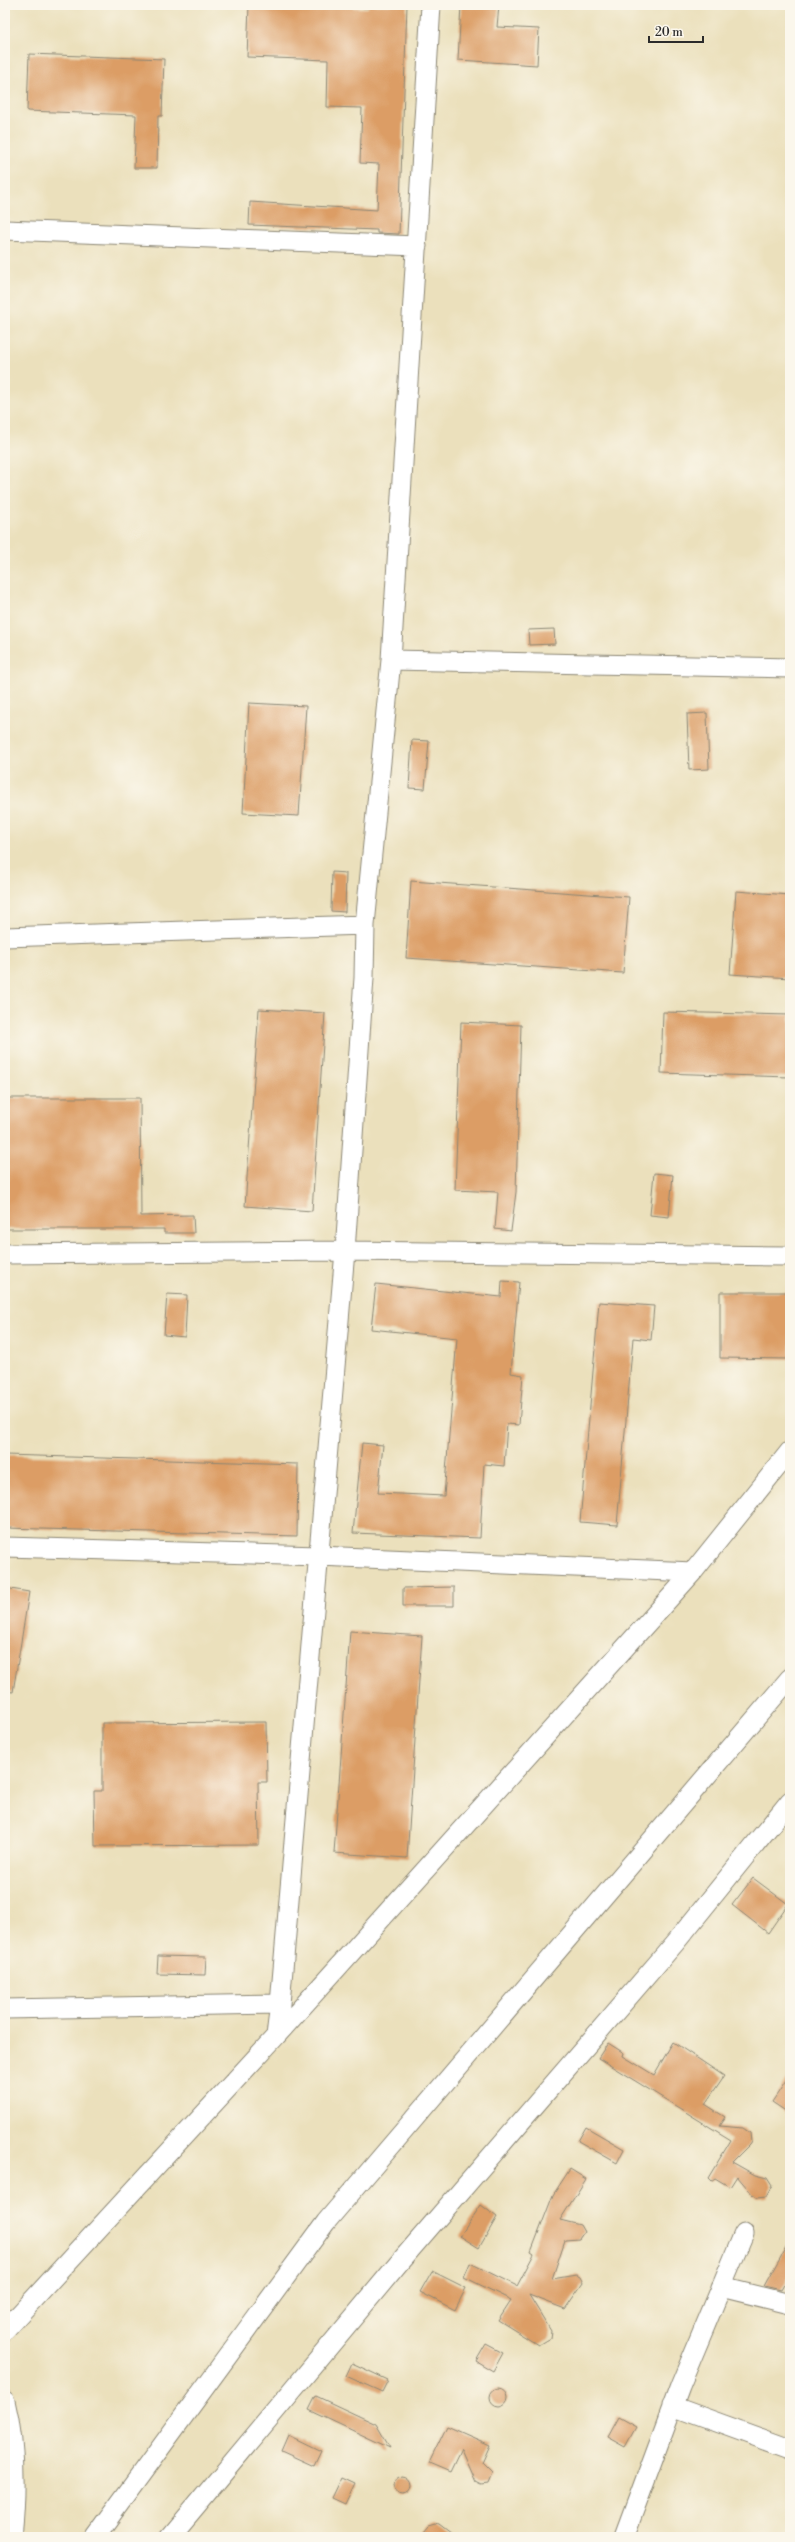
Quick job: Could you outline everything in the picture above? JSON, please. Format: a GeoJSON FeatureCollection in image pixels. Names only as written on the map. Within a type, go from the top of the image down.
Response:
{"type":"FeatureCollection","features":[{"type":"Feature","properties":{"kind":"street"},"geometry":{"type":"LineString","coordinates":[[276,2036],[345,1251],[364,978],[365,925],[391,660],[417,246],[430,5]]}},
{"type":"Feature","properties":{"kind":"street"},"geometry":{"type":"LineString","coordinates":[[5,230],[417,246]]}},
{"type":"Feature","properties":{"kind":"street"},"geometry":{"type":"LineString","coordinates":[[391,660],[790,668]]}},
{"type":"Feature","properties":{"kind":"street"},"geometry":{"type":"LineString","coordinates":[[5,938],[365,925]]}},
{"type":"Feature","properties":{"kind":"street"},"geometry":{"type":"LineString","coordinates":[[5,1254],[345,1251],[790,1256]]}},
{"type":"Feature","properties":{"kind":"street"},"geometry":{"type":"LineString","coordinates":[[5,2330],[276,2036],[693,1572],[790,1451]]}},
{"type":"Feature","properties":{"kind":"street"},"geometry":{"type":"LineString","coordinates":[[5,1547],[319,1556],[693,1572]]}},
{"type":"Feature","properties":{"kind":"street"},"geometry":{"type":"LineString","coordinates":[[95,2537],[326,2222],[790,1678]]}},
{"type":"Feature","properties":{"kind":"street"},"geometry":{"type":"LineString","coordinates":[[170,2537],[398,2264],[676,1942],[790,1801]]}},
{"type":"Feature","properties":{"kind":"street"},"geometry":{"type":"LineString","coordinates":[[5,2008],[280,2004]]}},
{"type":"Feature","properties":{"kind":"street"},"geometry":{"type":"LineString","coordinates":[[624,2537],[672,2406],[744,2232]]}},
{"type":"Feature","properties":{"kind":"street"},"geometry":{"type":"LineString","coordinates":[[721,2287],[790,2304]]}},
{"type":"Feature","properties":{"kind":"street"},"geometry":{"type":"LineString","coordinates":[[5,2401],[12,2428],[14,2454],[14,2510],[11,2537]]}},
{"type":"Feature","properties":{"kind":"street"},"geometry":{"type":"LineString","coordinates":[[672,2406],[790,2449]]}},
{"type":"Feature","properties":{"kind":"building"},"geometry":{"type":"Polygon","coordinates":[[[249,5],[368,8],[368,5],[407,5],[399,234],[377,233],[377,230],[249,225],[250,202],[377,210],[379,164],[360,163],[362,108],[327,107],[328,60],[247,57],[249,5]]]}},
{"type":"Feature","properties":{"kind":"building"},"geometry":{"type":"Polygon","coordinates":[[[461,5],[499,5],[497,27],[539,29],[537,65],[458,60],[461,5]]]}},
{"type":"Feature","properties":{"kind":"building"},"geometry":{"type":"Polygon","coordinates":[[[29,54],[164,59],[162,116],[158,116],[157,168],[134,168],[136,115],[27,111],[29,54]]]}},
{"type":"Feature","properties":{"kind":"building"},"geometry":{"type":"Polygon","coordinates":[[[554,629],[555,644],[529,645],[528,630],[554,629]]]}},
{"type":"Feature","properties":{"kind":"building"},"geometry":{"type":"Polygon","coordinates":[[[249,703],[306,706],[299,816],[243,813],[249,703]]]}},
{"type":"Feature","properties":{"kind":"building"},"geometry":{"type":"Polygon","coordinates":[[[707,713],[709,769],[689,770],[687,714],[707,713]]]}},
{"type":"Feature","properties":{"kind":"building"},"geometry":{"type":"Polygon","coordinates":[[[412,740],[429,741],[425,789],[409,788],[412,740]]]}},
{"type":"Feature","properties":{"kind":"building"},"geometry":{"type":"Polygon","coordinates":[[[332,872],[346,873],[345,912],[331,911],[332,872]]]}},
{"type":"Feature","properties":{"kind":"building"},"geometry":{"type":"Polygon","coordinates":[[[411,881],[629,897],[623,973],[406,958],[411,881]]]}},
{"type":"Feature","properties":{"kind":"building"},"geometry":{"type":"Polygon","coordinates":[[[736,891],[790,895],[790,978],[730,974],[736,891]]]}},
{"type":"Feature","properties":{"kind":"building"},"geometry":{"type":"Polygon","coordinates":[[[259,1009],[325,1013],[312,1211],[245,1206],[259,1009]]]}},
{"type":"Feature","properties":{"kind":"building"},"geometry":{"type":"Polygon","coordinates":[[[663,1012],[790,1015],[790,1077],[661,1073],[663,1012]]]}},
{"type":"Feature","properties":{"kind":"building"},"geometry":{"type":"Polygon","coordinates":[[[461,1022],[521,1025],[516,1192],[511,1231],[495,1229],[498,1192],[455,1190],[461,1022]]]}},
{"type":"Feature","properties":{"kind":"building"},"geometry":{"type":"Polygon","coordinates":[[[5,1098],[140,1098],[141,1216],[193,1215],[194,1233],[164,1233],[164,1229],[5,1229],[5,1098]]]}},
{"type":"Feature","properties":{"kind":"building"},"geometry":{"type":"Polygon","coordinates":[[[654,1173],[673,1175],[669,1217],[650,1215],[654,1173]]]}},
{"type":"Feature","properties":{"kind":"building"},"geometry":{"type":"Polygon","coordinates":[[[502,1281],[519,1282],[511,1373],[523,1375],[519,1425],[507,1424],[504,1466],[484,1464],[480,1538],[353,1533],[362,1443],[383,1445],[378,1493],[444,1496],[457,1338],[371,1329],[376,1284],[501,1297],[502,1281]]]}},
{"type":"Feature","properties":{"kind":"building"},"geometry":{"type":"Polygon","coordinates":[[[720,1292],[790,1292],[790,1359],[720,1358],[720,1292]]]}},
{"type":"Feature","properties":{"kind":"building"},"geometry":{"type":"Polygon","coordinates":[[[167,1294],[187,1295],[185,1337],[164,1335],[167,1294]]]}},
{"type":"Feature","properties":{"kind":"building"},"geometry":{"type":"Polygon","coordinates":[[[599,1302],[654,1306],[651,1340],[633,1338],[617,1525],[580,1522],[599,1302]]]}},
{"type":"Feature","properties":{"kind":"building"},"geometry":{"type":"Polygon","coordinates":[[[5,1455],[298,1464],[297,1536],[5,1528],[5,1455]]]}},
{"type":"Feature","properties":{"kind":"building"},"geometry":{"type":"Polygon","coordinates":[[[454,1587],[454,1606],[403,1606],[403,1588],[454,1587]]]}},
{"type":"Feature","properties":{"kind":"building"},"geometry":{"type":"Polygon","coordinates":[[[5,1588],[29,1592],[13,1692],[5,1691],[5,1588]]]}},
{"type":"Feature","properties":{"kind":"building"},"geometry":{"type":"Polygon","coordinates":[[[350,1631],[422,1636],[407,1858],[334,1853],[350,1631]]]}},
{"type":"Feature","properties":{"kind":"building"},"geometry":{"type":"Polygon","coordinates":[[[266,1722],[267,1782],[258,1782],[259,1845],[95,1846],[94,1791],[102,1791],[102,1723],[266,1722]]]}},
{"type":"Feature","properties":{"kind":"building"},"geometry":{"type":"Polygon","coordinates":[[[753,1878],[788,1904],[768,1933],[732,1905],[753,1878]]]}},
{"type":"Feature","properties":{"kind":"building"},"geometry":{"type":"Polygon","coordinates":[[[158,1956],[206,1957],[205,1975],[157,1974],[158,1956]]]}},
{"type":"Feature","properties":{"kind":"building"},"geometry":{"type":"Polygon","coordinates":[[[673,2042],[724,2076],[705,2104],[725,2117],[719,2126],[743,2128],[750,2133],[751,2142],[732,2162],[755,2175],[767,2178],[772,2186],[766,2197],[757,2198],[737,2176],[730,2187],[715,2178],[711,2181],[708,2178],[731,2140],[598,2058],[608,2043],[624,2053],[623,2056],[654,2075],[673,2042]]]}},
{"type":"Feature","properties":{"kind":"building"},"geometry":{"type":"Polygon","coordinates":[[[790,2075],[790,2114],[772,2102],[790,2075]]]}},
{"type":"Feature","properties":{"kind":"building"},"geometry":{"type":"Polygon","coordinates":[[[586,2127],[624,2149],[617,2163],[578,2141],[586,2127]]]}},
{"type":"Feature","properties":{"kind":"building"},"geometry":{"type":"Polygon","coordinates":[[[570,2169],[586,2179],[560,2220],[580,2225],[584,2232],[579,2239],[565,2240],[552,2279],[576,2275],[580,2277],[583,2283],[565,2309],[529,2295],[551,2331],[550,2338],[538,2345],[498,2320],[511,2300],[464,2277],[470,2263],[517,2286],[534,2254],[531,2252],[553,2195],[570,2169]]]}},
{"type":"Feature","properties":{"kind":"building"},"geometry":{"type":"Polygon","coordinates":[[[481,2205],[497,2217],[479,2248],[460,2236],[481,2205]]]}},
{"type":"Feature","properties":{"kind":"building"},"geometry":{"type":"Polygon","coordinates":[[[790,2240],[790,2274],[781,2290],[764,2286],[790,2240]]]}},
{"type":"Feature","properties":{"kind":"building"},"geometry":{"type":"Polygon","coordinates":[[[432,2271],[466,2288],[455,2310],[420,2292],[432,2271]]]}},
{"type":"Feature","properties":{"kind":"building"},"geometry":{"type":"Polygon","coordinates":[[[486,2344],[503,2353],[493,2371],[476,2361],[486,2344]]]}},
{"type":"Feature","properties":{"kind":"building"},"geometry":{"type":"Polygon","coordinates":[[[352,2363],[388,2380],[382,2392],[346,2376],[352,2363]]]}},
{"type":"Feature","properties":{"kind":"building"},"geometry":{"type":"Polygon","coordinates":[[[495,2388],[503,2388],[508,2393],[506,2404],[503,2406],[495,2406],[490,2401],[490,2393],[495,2388]]]}},
{"type":"Feature","properties":{"kind":"building"},"geometry":{"type":"Polygon","coordinates":[[[316,2396],[376,2424],[390,2448],[309,2410],[316,2396]]]}},
{"type":"Feature","properties":{"kind":"building"},"geometry":{"type":"Polygon","coordinates":[[[618,2417],[636,2427],[625,2447],[607,2437],[618,2417]]]}},
{"type":"Feature","properties":{"kind":"building"},"geometry":{"type":"Polygon","coordinates":[[[447,2426],[490,2445],[482,2463],[492,2473],[488,2483],[481,2484],[475,2481],[461,2449],[450,2472],[429,2463],[447,2426]]]}},
{"type":"Feature","properties":{"kind":"building"},"geometry":{"type":"Polygon","coordinates":[[[288,2435],[321,2451],[314,2466],[281,2451],[288,2435]]]}},
{"type":"Feature","properties":{"kind":"building"},"geometry":{"type":"Polygon","coordinates":[[[403,2476],[407,2477],[411,2481],[411,2489],[407,2493],[403,2494],[399,2493],[395,2489],[394,2485],[395,2481],[399,2477],[403,2476]]]}},
{"type":"Feature","properties":{"kind":"building"},"geometry":{"type":"Polygon","coordinates":[[[342,2477],[355,2483],[345,2504],[332,2498],[342,2477]]]}},
{"type":"Feature","properties":{"kind":"building"},"geometry":{"type":"Polygon","coordinates":[[[435,2523],[455,2537],[418,2537],[428,2525],[435,2523]]]}}]}
